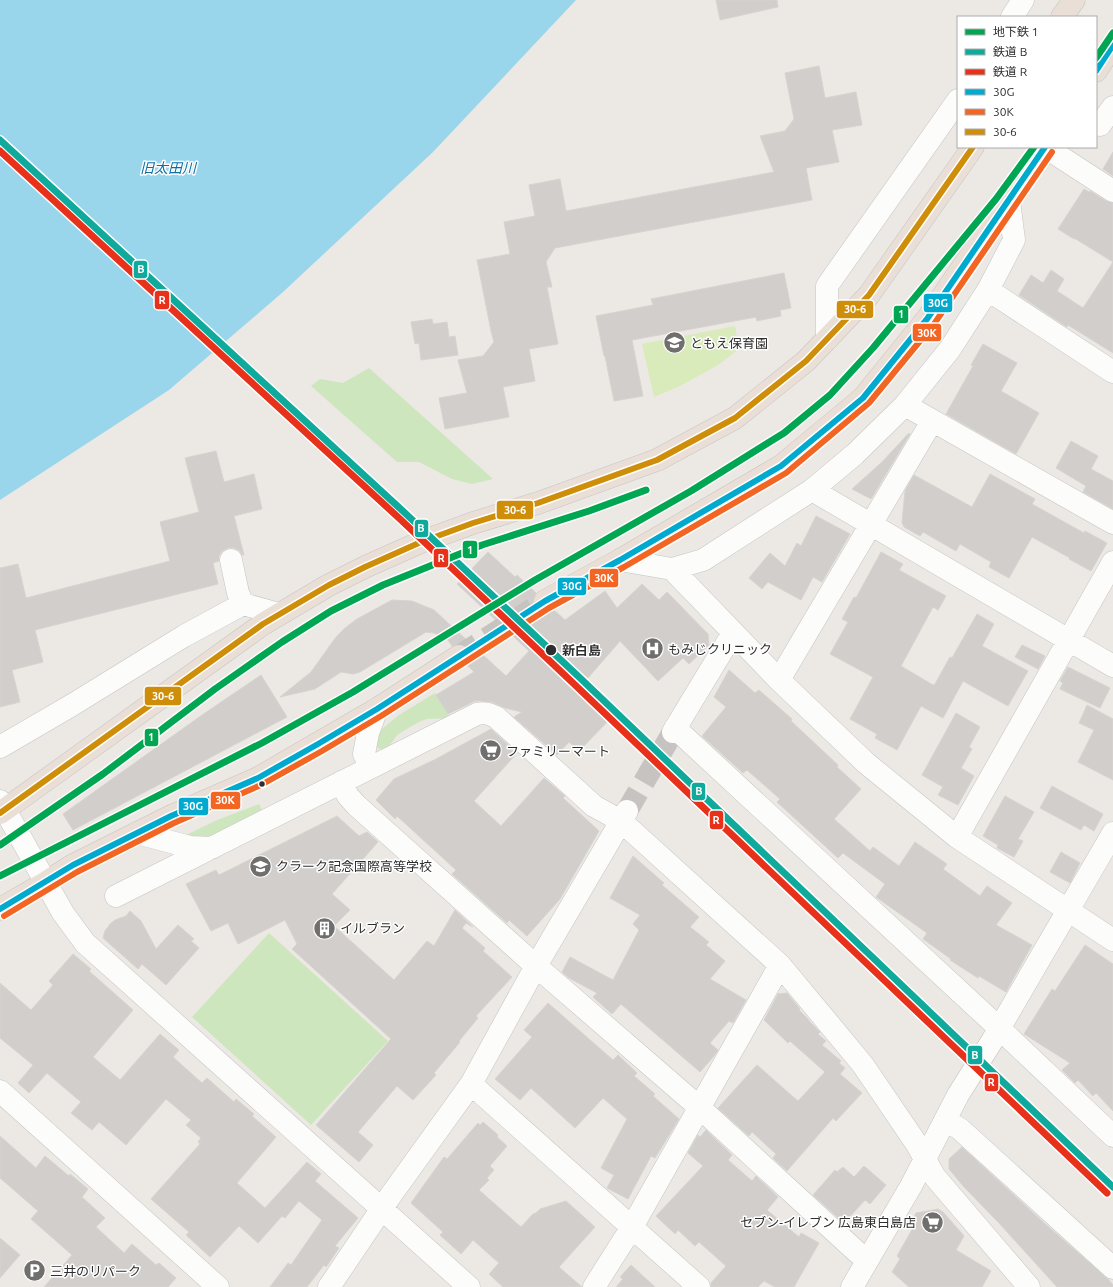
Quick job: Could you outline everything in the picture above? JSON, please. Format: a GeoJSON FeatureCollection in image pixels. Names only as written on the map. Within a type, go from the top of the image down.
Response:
{"type":"FeatureCollection","features":[{"type":"Feature","properties":{"kind":"highway"},"geometry":{"type":"LineString","coordinates":[[1063,16],[1074,0]]}},
{"type":"Feature","properties":{"kind":"highway"},"geometry":{"type":"LineString","coordinates":[[1097,69],[1113,45]]}},
{"type":"Feature","properties":{"kind":"highway"},"geometry":{"type":"LineString","coordinates":[[2,808],[263,624],[329,585],[421,542],[538,503],[657,460],[735,418],[806,361],[868,295],[972,148]]}},
{"type":"Feature","properties":{"kind":"highway"},"geometry":{"type":"LineString","coordinates":[[545,601],[620,560],[781,466],[863,398],[927,319],[1044,148]]}},
{"type":"Feature","properties":{"kind":"highway"},"geometry":{"type":"LineString","coordinates":[[0,909],[73,865],[171,816],[258,778],[377,709],[459,656]]}},
{"type":"Feature","properties":{"kind":"street"},"geometry":{"type":"LineString","coordinates":[[1013,16],[1023,0]]}},
{"type":"Feature","properties":{"kind":"street"},"geometry":{"type":"LineString","coordinates":[[827,340],[827,286],[957,101]]}},
{"type":"Feature","properties":{"kind":"street"},"geometry":{"type":"LineString","coordinates":[[1100,125],[1113,107]]}},
{"type":"Feature","properties":{"kind":"street"},"geometry":{"type":"LineString","coordinates":[[1047,148],[1113,191]]}},
{"type":"Feature","properties":{"kind":"street"},"geometry":{"type":"LineString","coordinates":[[620,560],[672,569],[703,560],[812,490],[855,454],[905,405],[950,348],[988,290],[1014,240],[1009,201]]}},
{"type":"Feature","properties":{"kind":"street"},"geometry":{"type":"LineString","coordinates":[[988,290],[1113,372]]}},
{"type":"Feature","properties":{"kind":"street"},"geometry":{"type":"LineString","coordinates":[[905,405],[1113,523]]}},
{"type":"Feature","properties":{"kind":"street"},"geometry":{"type":"LineString","coordinates":[[779,680],[932,421]]}},
{"type":"Feature","properties":{"kind":"street"},"geometry":{"type":"LineString","coordinates":[[812,490],[1113,666]]}},
{"type":"Feature","properties":{"kind":"street"},"geometry":{"type":"LineString","coordinates":[[231,560],[238,593],[243,604]]}},
{"type":"Feature","properties":{"kind":"street"},"geometry":{"type":"LineString","coordinates":[[957,837],[1113,562]]}},
{"type":"Feature","properties":{"kind":"street"},"geometry":{"type":"LineString","coordinates":[[672,569],[779,680],[866,763],[957,837],[1113,940]]}},
{"type":"Feature","properties":{"kind":"street"},"geometry":{"type":"LineString","coordinates":[[0,747],[72,705],[184,636],[243,604],[280,614]]}},
{"type":"Feature","properties":{"kind":"street"},"geometry":{"type":"LineString","coordinates":[[734,633],[674,730],[999,1028],[1113,1136]]}},
{"type":"Feature","properties":{"kind":"street"},"geometry":{"type":"LineString","coordinates":[[371,767],[364,754],[368,733],[377,709]]}},
{"type":"Feature","properties":{"kind":"street"},"geometry":{"type":"LineString","coordinates":[[116,896],[477,714],[490,714],[500,721],[594,806],[624,816],[780,965],[863,1065],[916,1143],[935,1177],[1029,1287]]}},
{"type":"Feature","properties":{"kind":"street"},"geometry":{"type":"LineString","coordinates":[[341,782],[348,796],[356,805],[536,966],[700,1108],[857,1252],[868,1259]]}},
{"type":"Feature","properties":{"kind":"street"},"geometry":{"type":"LineString","coordinates":[[2,808],[63,913],[85,942],[470,1287]]}},
{"type":"Feature","properties":{"kind":"street"},"geometry":{"type":"LineString","coordinates":[[329,1287],[382,1209],[471,1084],[536,966],[624,816]]}},
{"type":"Feature","properties":{"kind":"street"},"geometry":{"type":"LineString","coordinates":[[852,1287],[925,1160],[958,1095],[999,1028],[1113,832]]}},
{"type":"Feature","properties":{"kind":"street"},"geometry":{"type":"LineString","coordinates":[[137,834],[190,847],[212,848]]}},
{"type":"Feature","properties":{"kind":"street"},"geometry":{"type":"LineString","coordinates":[[594,1287],[632,1227],[780,965]]}},
{"type":"Feature","properties":{"kind":"street"},"geometry":{"type":"LineString","coordinates":[[471,1084],[699,1287]]}},
{"type":"Feature","properties":{"kind":"street"},"geometry":{"type":"LineString","coordinates":[[0,1091],[218,1287]]}},
{"type":"Feature","properties":{"kind":"street"},"geometry":{"type":"LineString","coordinates":[[945,1120],[960,1129],[1113,1268]]}},
{"type":"Feature","properties":{"kind":"green space"},"geometry":{"type":"Polygon","coordinates":[[[735,326],[739,349],[718,365],[680,386],[654,397],[642,344],[735,326]]]}},
{"type":"Feature","properties":{"kind":"green space"},"geometry":{"type":"Polygon","coordinates":[[[369,368],[493,479],[472,484],[452,479],[419,462],[397,462],[311,386],[320,379],[343,383],[369,368]]]}},
{"type":"Feature","properties":{"kind":"green space"},"geometry":{"type":"Polygon","coordinates":[[[435,693],[449,716],[421,721],[396,736],[386,749],[382,750],[376,747],[376,734],[399,715],[435,693]]]}},
{"type":"Feature","properties":{"kind":"green space"},"geometry":{"type":"Polygon","coordinates":[[[259,804],[263,812],[207,838],[184,836],[217,820],[259,804]]]}},
{"type":"Feature","properties":{"kind":"green space"},"geometry":{"type":"Polygon","coordinates":[[[269,933],[388,1041],[311,1125],[192,1017],[269,933]]]}},
{"type":"Feature","properties":{"kind":"water","name":"旧太田川"},"geometry":{"type":"Polygon","coordinates":[[[0,0],[576,0],[433,152],[283,292],[169,390],[0,500],[0,0]]]}},
{"type":"Feature","properties":{"kind":"building"},"geometry":{"type":"Polygon","coordinates":[[[716,0],[777,0],[778,7],[720,20],[716,0]]]}},
{"type":"Feature","properties":{"kind":"building"},"geometry":{"type":"Polygon","coordinates":[[[819,66],[825,98],[856,92],[862,125],[832,130],[839,162],[806,168],[812,200],[555,248],[546,262],[552,287],[547,287],[558,344],[529,349],[535,381],[503,387],[509,417],[445,429],[439,398],[467,393],[458,360],[483,356],[494,342],[477,260],[510,254],[504,222],[535,216],[529,185],[560,179],[566,211],[774,172],[760,136],[785,131],[794,119],[785,73],[819,66]]]}},
{"type":"Feature","properties":{"kind":"building"},"geometry":{"type":"Polygon","coordinates":[[[1113,152],[1113,176],[1103,169],[1113,152]]]}},
{"type":"Feature","properties":{"kind":"building"},"geometry":{"type":"Polygon","coordinates":[[[1084,189],[1106,201],[1113,203],[1113,262],[1058,229],[1084,189]]]}},
{"type":"Feature","properties":{"kind":"building"},"geometry":{"type":"Polygon","coordinates":[[[1113,262],[1113,353],[1068,325],[1067,327],[1019,295],[1031,275],[1043,283],[1051,270],[1064,279],[1057,291],[1083,308],[1113,262]]]}},
{"type":"Feature","properties":{"kind":"building"},"geometry":{"type":"Polygon","coordinates":[[[784,273],[791,308],[780,310],[781,316],[757,321],[756,317],[632,340],[643,396],[614,401],[596,316],[653,305],[651,299],[784,273]]]}},
{"type":"Feature","properties":{"kind":"building"},"geometry":{"type":"Polygon","coordinates":[[[432,319],[433,324],[447,322],[449,337],[455,336],[458,355],[421,360],[419,343],[415,344],[411,322],[432,319]]]}},
{"type":"Feature","properties":{"kind":"building"},"geometry":{"type":"Polygon","coordinates":[[[983,344],[1017,363],[1001,391],[1039,413],[1016,454],[946,414],[973,366],[971,365],[983,344]]]}},
{"type":"Feature","properties":{"kind":"building"},"geometry":{"type":"Polygon","coordinates":[[[909,433],[910,434],[871,499],[852,489],[882,462],[909,433]]]}},
{"type":"Feature","properties":{"kind":"building"},"geometry":{"type":"Polygon","coordinates":[[[1071,441],[1098,456],[1091,469],[1113,481],[1113,509],[1083,492],[1086,486],[1056,468],[1071,441]]]}},
{"type":"Feature","properties":{"kind":"building"},"geometry":{"type":"Polygon","coordinates":[[[216,451],[224,482],[254,474],[262,509],[234,516],[244,555],[234,548],[228,548],[222,551],[219,556],[219,561],[213,563],[218,584],[35,630],[43,662],[12,670],[20,702],[0,707],[0,568],[18,564],[26,598],[170,561],[160,522],[199,512],[185,458],[216,451]]]}},
{"type":"Feature","properties":{"kind":"building"},"geometry":{"type":"Polygon","coordinates":[[[990,474],[1035,499],[1032,504],[1084,533],[1085,531],[1107,543],[1091,571],[1032,537],[1009,578],[989,567],[991,562],[960,544],[956,551],[923,532],[920,536],[904,527],[902,522],[905,491],[914,475],[972,507],[990,474]]]}},
{"type":"Feature","properties":{"kind":"building"},"geometry":{"type":"Polygon","coordinates":[[[816,516],[850,534],[822,582],[813,577],[801,600],[768,582],[762,589],[749,578],[770,553],[785,566],[797,543],[801,546],[816,516]]]}},
{"type":"Feature","properties":{"kind":"building"},"geometry":{"type":"Polygon","coordinates":[[[488,552],[515,577],[517,575],[536,593],[533,601],[534,607],[539,612],[545,613],[554,610],[565,620],[605,591],[617,608],[642,584],[659,600],[667,592],[708,634],[709,645],[689,664],[683,658],[658,681],[620,641],[581,686],[613,716],[579,751],[569,742],[557,755],[514,717],[522,712],[505,708],[492,702],[475,701],[448,714],[436,695],[474,672],[467,665],[470,661],[471,655],[470,650],[465,645],[459,644],[452,646],[448,640],[434,633],[426,632],[360,672],[353,674],[341,672],[315,689],[280,697],[311,672],[336,637],[345,628],[357,619],[392,600],[412,601],[434,610],[506,676],[529,651],[457,584],[488,552]]]}},
{"type":"Feature","properties":{"kind":"building"},"geometry":{"type":"Polygon","coordinates":[[[881,552],[903,564],[899,570],[946,596],[938,610],[933,607],[901,666],[933,685],[935,684],[950,657],[952,658],[977,614],[994,624],[982,646],[1028,671],[1008,706],[963,681],[943,718],[921,706],[897,750],[875,738],[877,734],[850,719],[873,677],[830,654],[848,622],[842,619],[854,597],[856,598],[881,552]]]}},
{"type":"Feature","properties":{"kind":"building"},"geometry":{"type":"Polygon","coordinates":[[[1022,645],[1045,656],[1038,669],[1015,657],[1022,645]]]}},
{"type":"Feature","properties":{"kind":"building"},"geometry":{"type":"Polygon","coordinates":[[[1068,667],[1110,688],[1100,708],[1060,689],[1063,683],[1060,681],[1068,667]]]}},
{"type":"Feature","properties":{"kind":"building"},"geometry":{"type":"Polygon","coordinates":[[[729,670],[755,693],[759,690],[792,719],[791,721],[861,789],[834,819],[870,851],[873,847],[899,866],[915,842],[947,864],[943,869],[980,896],[987,886],[1012,903],[996,925],[1032,945],[1006,992],[979,976],[978,978],[950,960],[951,959],[923,939],[927,933],[876,897],[885,884],[843,853],[838,858],[777,802],[780,799],[747,770],[743,773],[702,736],[726,707],[714,697],[729,670]]]}},
{"type":"Feature","properties":{"kind":"building"},"geometry":{"type":"Polygon","coordinates":[[[261,675],[287,717],[73,830],[63,814],[261,675]]]}},
{"type":"Feature","properties":{"kind":"building"},"geometry":{"type":"Polygon","coordinates":[[[1087,705],[1113,719],[1113,780],[1078,762],[1094,730],[1079,723],[1087,705]]]}},
{"type":"Feature","properties":{"kind":"building"},"geometry":{"type":"Polygon","coordinates":[[[956,713],[980,727],[969,747],[972,749],[961,768],[974,776],[958,805],[938,795],[943,787],[922,775],[956,713]]]}},
{"type":"Feature","properties":{"kind":"building"},"geometry":{"type":"Polygon","coordinates":[[[491,729],[517,753],[474,801],[501,826],[544,778],[565,796],[563,798],[599,831],[560,899],[527,936],[509,920],[507,923],[452,874],[456,870],[397,816],[395,819],[376,800],[394,779],[436,759],[491,729]]]}},
{"type":"Feature","properties":{"kind":"building"},"geometry":{"type":"Polygon","coordinates":[[[1052,786],[1103,814],[1094,831],[1084,825],[1081,830],[1040,808],[1052,786]]]}},
{"type":"Feature","properties":{"kind":"building"},"geometry":{"type":"Polygon","coordinates":[[[1005,796],[1034,812],[1018,839],[1023,841],[1014,857],[997,848],[998,845],[983,836],[1005,796]]]}},
{"type":"Feature","properties":{"kind":"building"},"geometry":{"type":"Polygon","coordinates":[[[337,816],[359,836],[367,832],[378,842],[332,894],[350,910],[334,926],[394,980],[427,941],[434,946],[455,910],[473,927],[466,923],[462,928],[485,948],[483,951],[512,977],[476,1016],[478,1018],[434,1073],[436,1075],[413,1100],[397,1086],[358,1132],[373,1145],[359,1162],[316,1125],[391,1039],[292,949],[297,944],[285,920],[238,944],[228,923],[211,931],[186,884],[216,870],[219,875],[337,816]]]}},
{"type":"Feature","properties":{"kind":"building"},"geometry":{"type":"Polygon","coordinates":[[[1061,852],[1080,863],[1070,883],[1050,872],[1061,852]]]}},
{"type":"Feature","properties":{"kind":"building"},"geometry":{"type":"Polygon","coordinates":[[[633,856],[664,883],[662,885],[699,917],[690,927],[709,942],[706,945],[725,961],[710,979],[746,1000],[733,1023],[729,1021],[710,1043],[718,1050],[700,1072],[621,1004],[612,1014],[593,997],[597,993],[569,978],[562,972],[570,957],[613,980],[639,930],[633,924],[640,915],[610,898],[633,856]]]}},
{"type":"Feature","properties":{"kind":"building"},"geometry":{"type":"Polygon","coordinates":[[[130,911],[141,921],[156,949],[178,925],[194,939],[191,941],[199,948],[166,985],[142,964],[138,969],[103,938],[105,931],[110,924],[115,920],[126,916],[130,911]]]}},
{"type":"Feature","properties":{"kind":"building"},"geometry":{"type":"Polygon","coordinates":[[[1085,945],[1113,964],[1113,1111],[1096,1093],[1093,1096],[1078,1080],[1075,1083],[1062,1070],[1070,1063],[1024,1034],[1052,989],[1055,991],[1085,945]]]}},
{"type":"Feature","properties":{"kind":"building"},"geometry":{"type":"Polygon","coordinates":[[[73,954],[91,969],[89,971],[133,1010],[93,1057],[120,1080],[160,1034],[179,1050],[173,1057],[202,1083],[207,1078],[234,1102],[236,1099],[254,1114],[252,1116],[276,1137],[237,1183],[265,1208],[307,1162],[321,1174],[315,1181],[358,1218],[335,1246],[339,1248],[326,1267],[324,1265],[307,1287],[270,1287],[288,1263],[291,1265],[322,1220],[299,1201],[285,1218],[282,1216],[258,1243],[239,1226],[210,1257],[186,1235],[189,1232],[151,1199],[200,1144],[198,1142],[201,1138],[186,1125],[191,1120],[166,1099],[126,1145],[99,1122],[92,1130],[71,1113],[81,1102],[47,1073],[29,1093],[18,1083],[33,1065],[0,1038],[0,983],[31,1010],[53,985],[49,981],[73,954]]]}},
{"type":"Feature","properties":{"kind":"building"},"geometry":{"type":"Polygon","coordinates":[[[787,993],[800,1009],[799,1010],[820,1032],[818,1034],[826,1041],[822,1045],[841,1061],[839,1063],[845,1068],[840,1074],[862,1093],[836,1121],[833,1118],[787,1171],[773,1158],[776,1154],[752,1132],[749,1136],[718,1108],[757,1065],[798,1101],[825,1072],[790,1041],[788,1043],[764,1020],[778,994],[787,993]]]}},
{"type":"Feature","properties":{"kind":"building"},"geometry":{"type":"Polygon","coordinates":[[[548,1003],[613,1060],[618,1055],[637,1073],[634,1076],[655,1094],[653,1096],[679,1119],[655,1158],[651,1156],[628,1199],[607,1188],[614,1175],[601,1168],[627,1119],[603,1098],[575,1128],[531,1088],[520,1100],[495,1079],[532,1037],[524,1030],[548,1003]]]}},
{"type":"Feature","properties":{"kind":"building"},"geometry":{"type":"Polygon","coordinates":[[[483,1122],[498,1135],[497,1137],[507,1146],[490,1166],[494,1170],[487,1178],[489,1180],[479,1190],[521,1227],[540,1209],[566,1201],[595,1227],[559,1267],[582,1287],[503,1287],[489,1274],[499,1263],[473,1240],[461,1254],[440,1235],[443,1232],[411,1203],[444,1157],[447,1159],[478,1123],[480,1125],[483,1122]]]}},
{"type":"Feature","properties":{"kind":"building"},"geometry":{"type":"Polygon","coordinates":[[[706,1130],[732,1155],[728,1160],[752,1181],[756,1176],[778,1197],[767,1210],[799,1237],[801,1233],[819,1243],[794,1287],[775,1287],[764,1281],[758,1287],[711,1287],[711,1283],[726,1266],[699,1242],[695,1246],[678,1230],[675,1234],[656,1216],[703,1166],[688,1153],[698,1135],[700,1137],[706,1130]]]}},
{"type":"Feature","properties":{"kind":"building"},"geometry":{"type":"Polygon","coordinates":[[[0,1136],[36,1168],[45,1156],[69,1176],[70,1174],[88,1189],[82,1197],[105,1218],[96,1227],[124,1253],[132,1244],[156,1265],[159,1263],[176,1278],[168,1287],[44,1287],[72,1255],[31,1219],[38,1211],[0,1178],[0,1136]]]}},
{"type":"Feature","properties":{"kind":"building"},"geometry":{"type":"Polygon","coordinates":[[[962,1147],[1042,1221],[1108,1279],[1113,1287],[1057,1287],[949,1169],[949,1159],[962,1147]]]}},
{"type":"Feature","properties":{"kind":"building"},"geometry":{"type":"Polygon","coordinates":[[[864,1166],[886,1185],[870,1204],[865,1200],[844,1223],[813,1195],[835,1170],[837,1172],[843,1167],[854,1177],[864,1166]]]}},
{"type":"Feature","properties":{"kind":"building"},"geometry":{"type":"Polygon","coordinates":[[[938,1209],[943,1212],[964,1236],[956,1250],[991,1271],[982,1287],[909,1287],[892,1272],[900,1259],[897,1256],[913,1228],[909,1226],[916,1213],[938,1209]]]}},
{"type":"Feature","properties":{"kind":"building"},"geometry":{"type":"Polygon","coordinates":[[[0,1238],[20,1255],[0,1278],[0,1238]]]}},
{"type":"Feature","properties":{"kind":"building"},"geometry":{"type":"Polygon","coordinates":[[[631,1265],[655,1287],[616,1287],[623,1279],[620,1277],[631,1265]]]}},
{"type":"Feature","properties":{"kind":"tunnel"},"geometry":{"type":"LineString","coordinates":[[459,656],[545,601]]}},
{"type":"Feature","properties":{"kind":"tunnel"},"geometry":{"type":"LineString","coordinates":[[627,811],[673,732]]}},
{"type":"Feature","properties":{"kind":"metro line","name":"1"},"geometry":{"type":"LineString","coordinates":[[1097,57],[1113,33]]}},
{"type":"Feature","properties":{"kind":"metro line","name":"1"},"geometry":{"type":"LineString","coordinates":[[0,876],[262,743],[353,692],[535,580],[691,491],[784,433],[830,395],[873,348],[996,199],[1033,148]]}},
{"type":"Feature","properties":{"kind":"metro line","name":"1"},"geometry":{"type":"LineString","coordinates":[[0,845],[103,774],[215,689],[282,642],[331,611],[383,585],[482,545],[589,511],[646,490]]}},
{"type":"Feature","properties":{"kind":"rail line","name":"B"},"geometry":{"type":"LineString","coordinates":[[0,140],[405,513],[1113,1187]]}},
{"type":"Feature","properties":{"kind":"rail line","name":"R"},"geometry":{"type":"LineString","coordinates":[[0,151],[400,519],[1107,1193]]}},
{"type":"Feature","properties":{"kind":"transit line","name":"30G"},"geometry":{"type":"LineString","coordinates":[[1097,69],[1113,45]]}},
{"type":"Feature","properties":{"kind":"transit line","name":"30-6"},"geometry":{"type":"LineString","coordinates":[[0,813],[263,624],[329,585],[421,542],[473,523],[538,503],[657,460],[735,418],[806,361],[869,295],[972,148]]}},
{"type":"Feature","properties":{"kind":"transit line","name":"30G"},"geometry":{"type":"LineString","coordinates":[[0,909],[73,865],[171,816],[258,778],[318,744],[377,709],[545,601],[620,560],[781,466],[863,398],[927,319],[1044,148]]}},
{"type":"Feature","properties":{"kind":"transit line","name":"30K"},"geometry":{"type":"LineString","coordinates":[[4,916],[77,872],[174,823],[261,785],[322,751],[381,716],[549,608],[624,567],[786,473],[869,403],[934,324],[1052,152]]}},
{"type":"Feature","properties":{"kind":"place","name":"ともえ保育園"},"geometry":{"type":"Point","coordinates":[675,343]}},
{"type":"Feature","properties":{"kind":"place","name":"もみじクリニック"},"geometry":{"type":"Point","coordinates":[653,649]}},
{"type":"Feature","properties":{"kind":"place","name":"新白島"},"geometry":{"type":"Point","coordinates":[551,650]}},
{"type":"Feature","properties":{"kind":"place","name":"ファミリーマート"},"geometry":{"type":"Point","coordinates":[490,751]}},
{"type":"Feature","properties":{"kind":"place","name":"クラーク記念国際高等学校"},"geometry":{"type":"Point","coordinates":[260,866]}},
{"type":"Feature","properties":{"kind":"place","name":"イルブラン"},"geometry":{"type":"Point","coordinates":[324,928]}},
{"type":"Feature","properties":{"kind":"place","name":"セブン-イレブン 広島東白島店"},"geometry":{"type":"Point","coordinates":[932,1222]}},
{"type":"Feature","properties":{"kind":"place","name":"三井のリパーク"},"geometry":{"type":"Point","coordinates":[34,1271]}}]}
